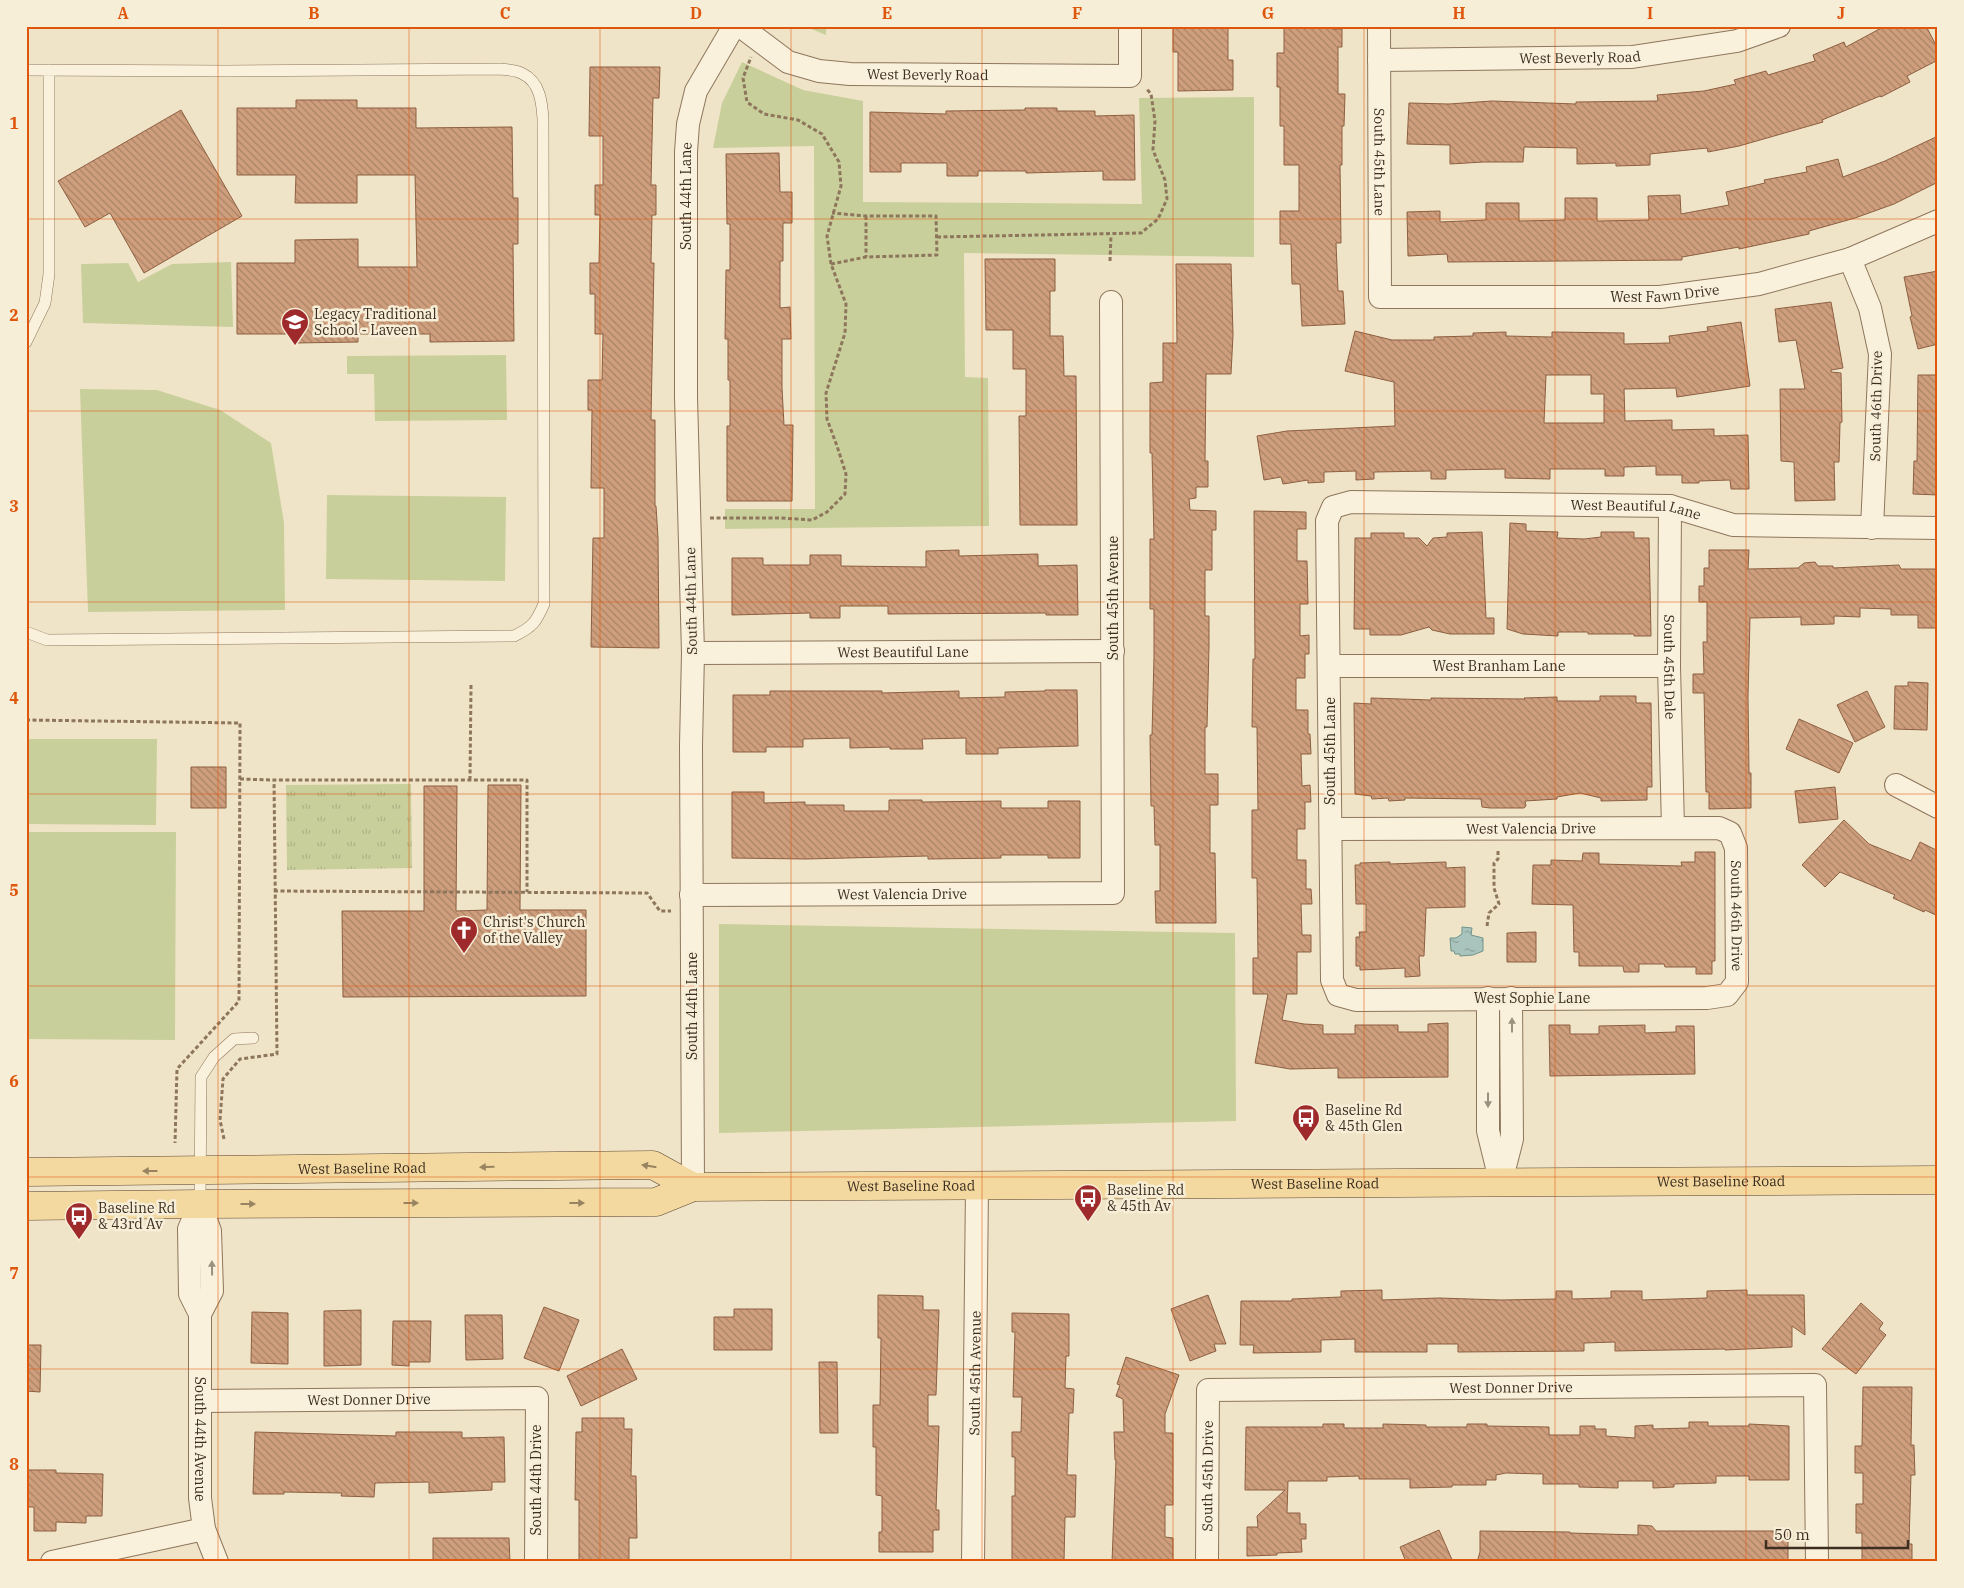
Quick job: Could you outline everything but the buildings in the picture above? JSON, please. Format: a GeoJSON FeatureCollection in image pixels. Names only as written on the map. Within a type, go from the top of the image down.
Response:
{"type":"FeatureCollection","features":[{"type":"Feature","properties":{"kind":"main road","name":"West Baseline Road"},"geometry":{"type":"LineString","coordinates":[[26,1172],[653,1165],[693,1187]]}},
{"type":"Feature","properties":{"kind":"main road","name":"West Baseline Road"},"geometry":{"type":"LineString","coordinates":[[26,1206],[656,1202],[693,1187],[1938,1180]]}},
{"type":"Feature","properties":{"kind":"street","name":"South 44th Lane"},"geometry":{"type":"LineString","coordinates":[[693,1187],[691,745],[693,652],[686,397],[688,124],[696,91],[734,26]]}},
{"type":"Feature","properties":{"kind":"street","name":"West Beverly Road"},"geometry":{"type":"LineString","coordinates":[[740,26],[788,62],[819,71],[850,74],[1136,79]]}},
{"type":"Feature","properties":{"kind":"street"},"geometry":{"type":"LineString","coordinates":[[1130,26],[1136,79]]}},
{"type":"Feature","properties":{"kind":"street","name":"South 45th Lane"},"geometry":{"type":"LineString","coordinates":[[1379,26],[1380,297]]}},
{"type":"Feature","properties":{"kind":"street","name":"West Beverly Road"},"geometry":{"type":"LineString","coordinates":[[1378,60],[1632,57],[1737,41],[1779,26]]}},
{"type":"Feature","properties":{"kind":"street","name":"West Fawn Drive"},"geometry":{"type":"LineString","coordinates":[[1380,297],[1660,297],[1759,284],[1850,259],[1938,221]]}},
{"type":"Feature","properties":{"kind":"street","name":"South 46th Drive"},"geometry":{"type":"LineString","coordinates":[[1850,259],[1870,308],[1880,354],[1872,528]]}},
{"type":"Feature","properties":{"kind":"street","name":"South 45th Avenue"},"geometry":{"type":"LineString","coordinates":[[1111,302],[1113,893]]}},
{"type":"Feature","properties":{"kind":"street","name":"West Beautiful Lane"},"geometry":{"type":"LineString","coordinates":[[1332,507],[1351,502],[1670,506],[1733,526],[1938,528]]}},
{"type":"Feature","properties":{"kind":"street","name":"South 45th Dale"},"geometry":{"type":"LineString","coordinates":[[1670,506],[1669,666],[1673,828]]}},
{"type":"Feature","properties":{"kind":"street","name":"South 45th Lane"},"geometry":{"type":"LineString","coordinates":[[1332,507],[1327,521],[1332,980],[1338,995]]}},
{"type":"Feature","properties":{"kind":"street","name":"West Beautiful Lane"},"geometry":{"type":"LineString","coordinates":[[693,652],[1113,651]]}},
{"type":"Feature","properties":{"kind":"street","name":"West Branham Lane"},"geometry":{"type":"LineString","coordinates":[[1330,666],[1669,666]]}},
{"type":"Feature","properties":{"kind":"street"},"geometry":{"type":"LineString","coordinates":[[1896,785],[1938,806]]}},
{"type":"Feature","properties":{"kind":"street","name":"West Valencia Drive"},"geometry":{"type":"LineString","coordinates":[[1331,829],[1719,828],[1730,834]]}},
{"type":"Feature","properties":{"kind":"street","name":"South 46th Drive"},"geometry":{"type":"LineString","coordinates":[[1727,995],[1737,982],[1736,848],[1730,834]]}},
{"type":"Feature","properties":{"kind":"street","name":"West Valencia Drive"},"geometry":{"type":"LineString","coordinates":[[691,895],[1113,893]]}},
{"type":"Feature","properties":{"kind":"street","name":"West Sophie Lane"},"geometry":{"type":"LineString","coordinates":[[1338,995],[1356,1000],[1707,998],[1727,995]]}},
{"type":"Feature","properties":{"kind":"street"},"geometry":{"type":"LineString","coordinates":[[1488,998],[1489,1138],[1500,1182]]}},
{"type":"Feature","properties":{"kind":"street"},"geometry":{"type":"LineString","coordinates":[[1500,1182],[1512,1139],[1512,998]]}},
{"type":"Feature","properties":{"kind":"street"},"geometry":{"type":"LineString","coordinates":[[1488,1072],[1512,1072]]}},
{"type":"Feature","properties":{"kind":"street","name":"South 45th Avenue"},"geometry":{"type":"LineString","coordinates":[[973,1562],[976,1186]]}},
{"type":"Feature","properties":{"kind":"street","name":"South 44th Avenue"},"geometry":{"type":"LineString","coordinates":[[200,1204],[210,1230],[212,1291],[200,1314],[200,1498],[204,1529],[217,1562]]}},
{"type":"Feature","properties":{"kind":"street","name":"West Donner Drive"},"geometry":{"type":"LineString","coordinates":[[1208,1390],[1815,1385],[1817,1562]]}},
{"type":"Feature","properties":{"kind":"street","name":"South 45th Drive"},"geometry":{"type":"LineString","coordinates":[[1207,1562],[1208,1390]]}},
{"type":"Feature","properties":{"kind":"street","name":"West Donner Drive"},"geometry":{"type":"LineString","coordinates":[[200,1401],[537,1398]]}},
{"type":"Feature","properties":{"kind":"street","name":"South 44th Drive"},"geometry":{"type":"LineString","coordinates":[[536,1562],[537,1398]]}},
{"type":"Feature","properties":{"kind":"street"},"geometry":{"type":"LineString","coordinates":[[52,1562],[204,1529]]}},
{"type":"Feature","properties":{"kind":"lane"},"geometry":{"type":"LineString","coordinates":[[26,70],[500,69],[523,73],[534,82],[541,100],[544,119],[544,604],[536,622],[514,636],[47,640],[26,632]]}},
{"type":"Feature","properties":{"kind":"lane"},"geometry":{"type":"LineString","coordinates":[[26,342],[45,303],[50,274],[49,70]]}},
{"type":"Feature","properties":{"kind":"lane"},"geometry":{"type":"LineString","coordinates":[[200,1204],[201,1077],[214,1056],[234,1040],[253,1038]]}},
{"type":"Feature","properties":{"kind":"path"},"geometry":{"type":"LineString","coordinates":[[710,518],[812,520],[827,512],[845,494],[846,474],[838,446],[827,419],[826,393],[845,334],[846,304],[831,264],[827,236],[841,186],[838,162],[822,134],[798,120],[764,114],[747,102],[743,78],[751,57]]}},
{"type":"Feature","properties":{"kind":"path"},"geometry":{"type":"LineString","coordinates":[[937,237],[1141,233],[1158,219],[1167,199],[1165,180],[1153,150],[1156,121],[1151,94],[1136,79]]}},
{"type":"Feature","properties":{"kind":"path"},"geometry":{"type":"LineString","coordinates":[[831,264],[866,257],[937,255],[936,216],[866,216],[832,213]]}},
{"type":"Feature","properties":{"kind":"path"},"geometry":{"type":"LineString","coordinates":[[866,216],[866,257]]}},
{"type":"Feature","properties":{"kind":"path"},"geometry":{"type":"LineString","coordinates":[[1110,235],[1110,261]]}},
{"type":"Feature","properties":{"kind":"path"},"geometry":{"type":"LineString","coordinates":[[470,780],[471,684]]}},
{"type":"Feature","properties":{"kind":"path"},"geometry":{"type":"LineString","coordinates":[[26,720],[240,723],[239,1001],[177,1069],[175,1143]]}},
{"type":"Feature","properties":{"kind":"path"},"geometry":{"type":"LineString","coordinates":[[240,779],[527,780],[527,892]]}},
{"type":"Feature","properties":{"kind":"path"},"geometry":{"type":"LineString","coordinates":[[224,1139],[220,1120],[223,1079],[240,1059],[276,1054],[274,780]]}},
{"type":"Feature","properties":{"kind":"path"},"geometry":{"type":"LineString","coordinates":[[1487,926],[1489,913],[1500,904],[1494,888],[1494,863],[1498,859],[1500,829]]}},
{"type":"Feature","properties":{"kind":"path"},"geometry":{"type":"LineString","coordinates":[[274,891],[647,893],[660,911],[674,911]]}},
{"type":"Feature","properties":{"kind":"green space"},"geometry":{"type":"Polygon","coordinates":[[[804,26],[826,26],[826,35],[804,26]]]}},
{"type":"Feature","properties":{"kind":"green space"},"geometry":{"type":"Polygon","coordinates":[[[742,62],[803,90],[863,101],[863,202],[1142,204],[1139,98],[1254,97],[1254,257],[964,253],[965,377],[988,378],[989,526],[725,529],[725,509],[815,509],[814,146],[713,148],[722,103],[742,62]]]}},
{"type":"Feature","properties":{"kind":"green space"},"geometry":{"type":"Polygon","coordinates":[[[231,262],[233,327],[83,323],[81,264],[128,263],[138,282],[172,264],[231,262]]]}},
{"type":"Feature","properties":{"kind":"green space"},"geometry":{"type":"Polygon","coordinates":[[[506,355],[507,420],[375,421],[374,374],[347,374],[347,356],[506,355]]]}},
{"type":"Feature","properties":{"kind":"green space"},"geometry":{"type":"Polygon","coordinates":[[[80,389],[157,390],[220,410],[271,443],[284,523],[285,610],[88,612],[80,389]]]}},
{"type":"Feature","properties":{"kind":"green space"},"geometry":{"type":"Polygon","coordinates":[[[327,495],[506,497],[505,581],[326,579],[327,495]]]}},
{"type":"Feature","properties":{"kind":"green space"},"geometry":{"type":"Polygon","coordinates":[[[26,739],[157,739],[156,825],[26,824],[26,739]]]}},
{"type":"Feature","properties":{"kind":"green space"},"geometry":{"type":"Polygon","coordinates":[[[411,784],[412,868],[287,870],[286,785],[411,784]]]}},
{"type":"Feature","properties":{"kind":"green space"},"geometry":{"type":"Polygon","coordinates":[[[26,832],[176,832],[175,1040],[26,1039],[26,832]]]}},
{"type":"Feature","properties":{"kind":"green space"},"geometry":{"type":"Polygon","coordinates":[[[719,924],[1235,933],[1236,1121],[719,1133],[719,924]]]}},
{"type":"Feature","properties":{"kind":"water"},"geometry":{"type":"Polygon","coordinates":[[[1462,927],[1472,928],[1471,935],[1483,938],[1483,951],[1473,955],[1460,956],[1460,954],[1455,954],[1454,951],[1451,951],[1450,938],[1456,938],[1462,934],[1462,927]]]}},
{"type":"Feature","properties":{"kind":"place","name":"Legacy Traditional School - Laveen"},"geometry":{"type":"Point","coordinates":[295,346]}},
{"type":"Feature","properties":{"kind":"place","name":"Christ's Church of the Valley"},"geometry":{"type":"Point","coordinates":[464,954]}},
{"type":"Feature","properties":{"kind":"place","name":"Baseline Rd & 45th Glen"},"geometry":{"type":"Point","coordinates":[1306,1142]}},
{"type":"Feature","properties":{"kind":"place","name":"Baseline Rd & 45th Av"},"geometry":{"type":"Point","coordinates":[1088,1222]}},
{"type":"Feature","properties":{"kind":"place","name":"Baseline Rd & 43rd Av"},"geometry":{"type":"Point","coordinates":[79,1240]}}]}
